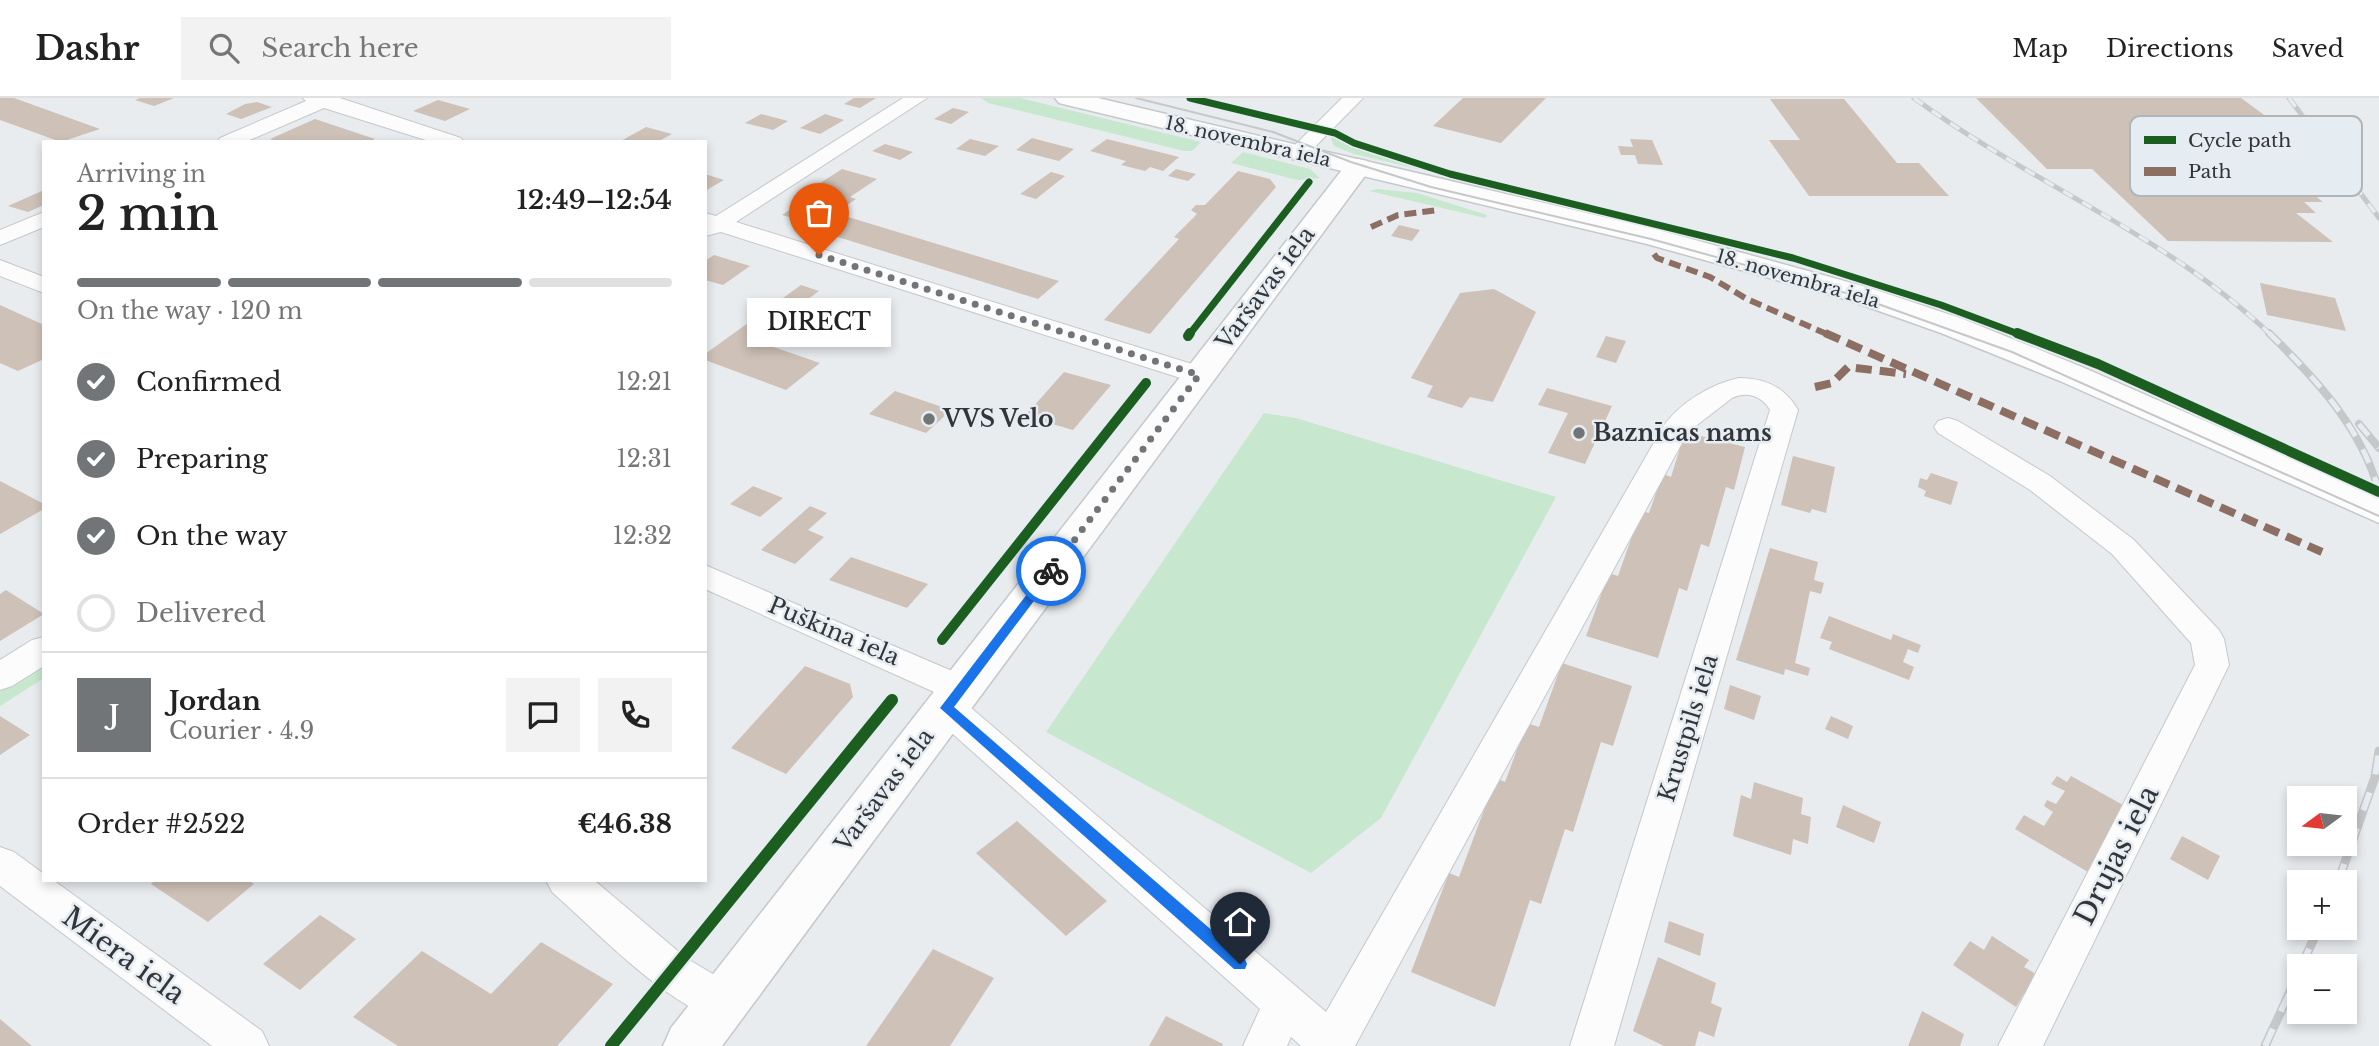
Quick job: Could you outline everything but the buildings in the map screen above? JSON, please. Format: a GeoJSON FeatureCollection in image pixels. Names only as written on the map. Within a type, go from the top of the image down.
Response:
{"type":"FeatureCollection","features":[{"type":"Feature","properties":{"kind":"main road","name":"18. novembra iela"},"geometry":{"type":"LineString","coordinates":[[1067,98],[1655,237],[1859,295],[1952,326],[2071,374],[2363,504]]}},
{"type":"Feature","properties":{"kind":"main road","name":"Varšavas iela"},"geometry":{"type":"LineString","coordinates":[[690,1046],[1358,167]]}},
{"type":"Feature","properties":{"kind":"street"},"geometry":{"type":"LineString","coordinates":[[710,226],[917,98]]}},
{"type":"Feature","properties":{"kind":"street"},"geometry":{"type":"LineString","coordinates":[[1298,153],[1353,98]]}},
{"type":"Feature","properties":{"kind":"street"},"geometry":{"type":"LineString","coordinates":[[231,140],[322,99],[448,140]]}},
{"type":"Feature","properties":{"kind":"street"},"geometry":{"type":"LineString","coordinates":[[0,238],[42,220]]}},
{"type":"Feature","properties":{"kind":"street"},"geometry":{"type":"LineString","coordinates":[[710,226],[1199,375]]}},
{"type":"Feature","properties":{"kind":"street"},"geometry":{"type":"LineString","coordinates":[[0,267],[42,285]]}},
{"type":"Feature","properties":{"kind":"street","name":"Krustpils iela"},"geometry":{"type":"LineString","coordinates":[[1332,1045],[1677,427],[1723,390],[1743,386],[1763,388],[1780,400],[1784,410],[1592,1046]]}},
{"type":"Feature","properties":{"kind":"street","name":"Drujas iela"},"geometry":{"type":"LineString","coordinates":[[1948,427],[2040,483],[2123,547],[2207,639],[2212,665],[2020,1046]]}},
{"type":"Feature","properties":{"kind":"street","name":"Puškina iela"},"geometry":{"type":"LineString","coordinates":[[707,577],[954,698],[1332,1045]]}},
{"type":"Feature","properties":{"kind":"street"},"geometry":{"type":"LineString","coordinates":[[0,677],[42,650]]}},
{"type":"Feature","properties":{"kind":"street","name":"Miera iela"},"geometry":{"type":"LineString","coordinates":[[0,864],[247,1046]]}},
{"type":"Feature","properties":{"kind":"street"},"geometry":{"type":"LineString","coordinates":[[568,882],[671,971],[723,1003]]}},
{"type":"Feature","properties":{"kind":"street"},"geometry":{"type":"LineString","coordinates":[[1265,1046],[1284,1003]]}},
{"type":"Feature","properties":{"kind":"green space"},"geometry":{"type":"Polygon","coordinates":[[[981,98],[1020,98],[1201,142],[1192,151],[1184,151],[988,103],[981,98]]]}},
{"type":"Feature","properties":{"kind":"green space"},"geometry":{"type":"Polygon","coordinates":[[[1333,135],[1353,145],[1433,171],[1354,154],[1334,146],[1331,139],[1333,135]]]}},
{"type":"Feature","properties":{"kind":"green space"},"geometry":{"type":"Polygon","coordinates":[[[1243,152],[1310,169],[1320,178],[1297,180],[1231,163],[1243,152]]]}},
{"type":"Feature","properties":{"kind":"green space"},"geometry":{"type":"Polygon","coordinates":[[[1377,189],[1417,193],[1487,215],[1485,218],[1369,191],[1377,189]]]}},
{"type":"Feature","properties":{"kind":"green space"},"geometry":{"type":"Polygon","coordinates":[[[1264,413],[1296,418],[1556,497],[1381,818],[1311,873],[1046,732],[1264,413]]]}},
{"type":"Feature","properties":{"kind":"green space"},"geometry":{"type":"Polygon","coordinates":[[[42,665],[42,679],[0,706],[0,692],[42,665]]]}},
{"type":"Feature","properties":{"kind":"tram line"},"geometry":{"type":"LineString","coordinates":[[1136,98],[1273,132],[1351,162],[1431,187],[1651,239],[1853,295],[2012,352],[2379,516]]}},
{"type":"Feature","properties":{"kind":"railway"},"geometry":{"type":"LineString","coordinates":[[1914,98],[2004,157],[2143,238],[2231,300],[2271,335]]}},
{"type":"Feature","properties":{"kind":"railway"},"geometry":{"type":"LineString","coordinates":[[2289,98],[2302,116]]}},
{"type":"Feature","properties":{"kind":"railway"},"geometry":{"type":"LineString","coordinates":[[2362,195],[2379,218]]}},
{"type":"Feature","properties":{"kind":"railway"},"geometry":{"type":"LineString","coordinates":[[2271,335],[2320,386],[2349,425],[2361,446],[2379,491]]}},
{"type":"Feature","properties":{"kind":"railway"},"geometry":{"type":"LineString","coordinates":[[2359,424],[2379,448]]}},
{"type":"Feature","properties":{"kind":"railway"},"geometry":{"type":"LineString","coordinates":[[2342,870],[2375,777],[2379,751]]}},
{"type":"Feature","properties":{"kind":"railway"},"geometry":{"type":"LineString","coordinates":[[2307,954],[2313,940]]}},
{"type":"Feature","properties":{"kind":"railway"},"geometry":{"type":"LineString","coordinates":[[2265,1046],[2287,998]]}},
{"type":"Feature","properties":{"kind":"marked path"},"geometry":{"type":"LineString","coordinates":[[1371,227],[1398,215],[1439,210]]}},
{"type":"Feature","properties":{"kind":"marked path"},"geometry":{"type":"LineString","coordinates":[[1654,254],[1657,258],[1710,277],[1747,299],[2322,552]]}},
{"type":"Feature","properties":{"kind":"marked path"},"geometry":{"type":"LineString","coordinates":[[1815,387],[1832,383],[1848,367],[1906,374]]}},
{"type":"Feature","properties":{"kind":"cycle path"},"geometry":{"type":"LineString","coordinates":[[1190,98],[1335,133],[1354,143],[1450,174],[1793,258],[1941,305],[2098,364],[2379,492]]}},
{"type":"Feature","properties":{"kind":"cycle path"},"geometry":{"type":"LineString","coordinates":[[1188,336],[1309,182]]}},
{"type":"Feature","properties":{"kind":"cycle path"},"geometry":{"type":"LineString","coordinates":[[942,640],[1146,383]]}},
{"type":"Feature","properties":{"kind":"cycle path"},"geometry":{"type":"LineString","coordinates":[[611,1046],[892,700]]}},
{"type":"Feature","properties":{"kind":"way so far"},"geometry":{"type":"LineString","coordinates":[[819,255],[1199,375],[1051,571]]}},
{"type":"Feature","properties":{"kind":"place","name":"DIRECT"},"geometry":{"type":"Point","coordinates":[819,255]}},
{"type":"Feature","properties":{"kind":"place","name":"VVS Velo"},"geometry":{"type":"Point","coordinates":[929,419]}},
{"type":"Feature","properties":{"kind":"place","name":"Baznīcas nams"},"geometry":{"type":"Point","coordinates":[1579,433]}},
{"type":"Feature","properties":{"kind":"route"},"geometry":{"type":"LineString","coordinates":[[1051,571],[947,708],[1240,964]]}}]}
